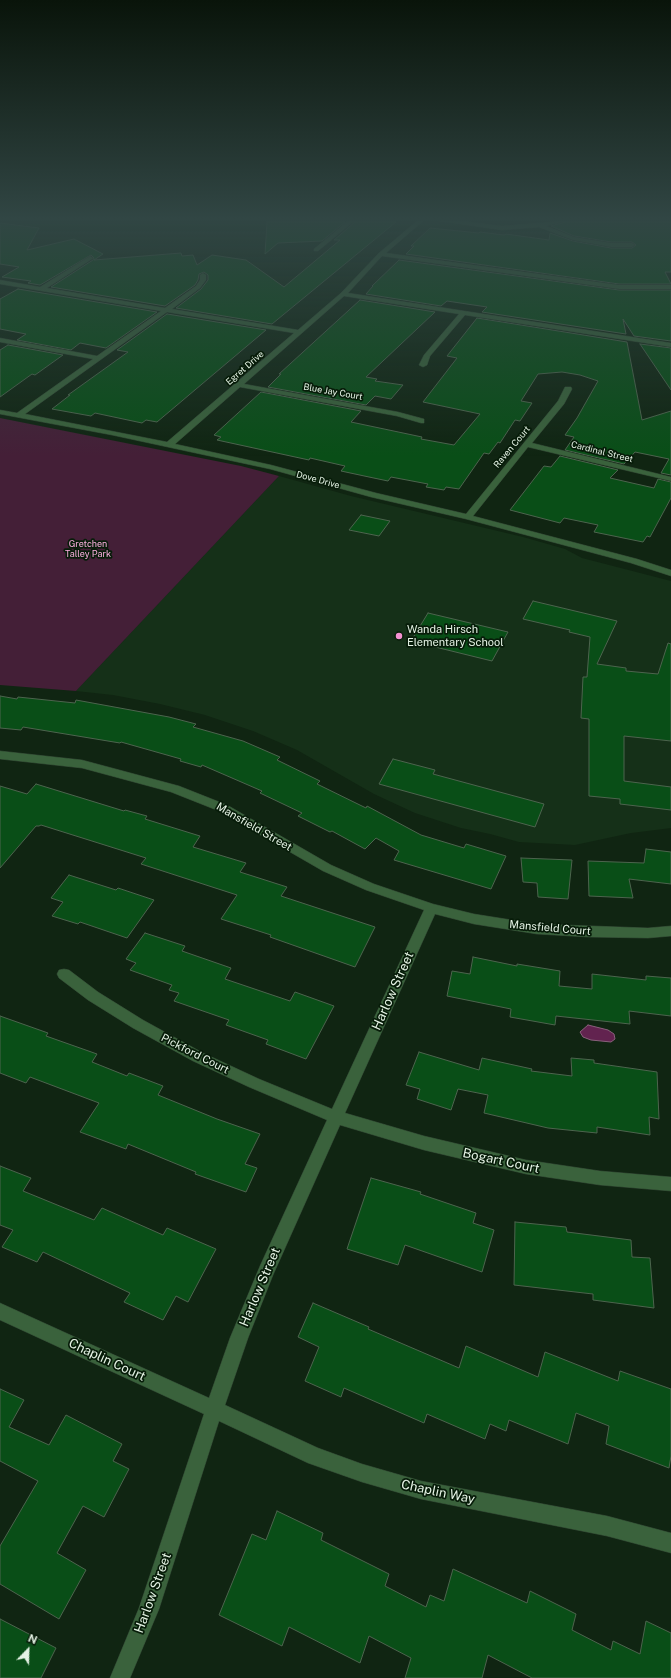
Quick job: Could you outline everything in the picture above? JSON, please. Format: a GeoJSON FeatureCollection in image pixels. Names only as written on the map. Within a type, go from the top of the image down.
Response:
{"type":"FeatureCollection","features":[{"type":"Feature","properties":{"kind":"street"},"geometry":{"type":"LineString","coordinates":[[99,299],[299,332]]}},
{"type":"Feature","properties":{"kind":"street"},"geometry":{"type":"LineString","coordinates":[[18,416],[181,299]]}},
{"type":"Feature","properties":{"kind":"street","name":"Egret Drive"},"geometry":{"type":"LineString","coordinates":[[169,445],[240,385],[337,299]]}},
{"type":"Feature","properties":{"kind":"street"},"geometry":{"type":"LineString","coordinates":[[379,299],[671,345]]}},
{"type":"Feature","properties":{"kind":"street"},"geometry":{"type":"LineString","coordinates":[[422,365],[427,355],[464,312]]}},
{"type":"Feature","properties":{"kind":"street"},"geometry":{"type":"LineString","coordinates":[[0,340],[98,358]]}},
{"type":"Feature","properties":{"kind":"street","name":"Blue Jay Court"},"geometry":{"type":"LineString","coordinates":[[240,385],[398,414],[421,421]]}},
{"type":"Feature","properties":{"kind":"street","name":"Raven Court"},"geometry":{"type":"LineString","coordinates":[[468,516],[486,492],[528,444],[561,402],[568,389]]}},
{"type":"Feature","properties":{"kind":"street","name":"Dove Drive"},"geometry":{"type":"LineString","coordinates":[[0,412],[169,445],[271,468],[468,516],[634,561],[671,573]]}},
{"type":"Feature","properties":{"kind":"street","name":"Cardinal Street"},"geometry":{"type":"LineString","coordinates":[[528,444],[671,479]]}},
{"type":"Feature","properties":{"kind":"street","name":"Dove Drive"},"geometry":{"type":"LineString","coordinates":[[634,561],[671,565]]}},
{"type":"Feature","properties":{"kind":"street","name":"Mansfield Street"},"geometry":{"type":"LineString","coordinates":[[0,755],[82,764],[175,789],[224,808],[327,868],[370,887],[431,908]]}},
{"type":"Feature","properties":{"kind":"street","name":"Mansfield Court"},"geometry":{"type":"LineString","coordinates":[[431,908],[474,919],[537,929],[619,933],[671,931]]}},
{"type":"Feature","properties":{"kind":"street","name":"Harlow Street"},"geometry":{"type":"LineString","coordinates":[[120,1678],[149,1608],[239,1338],[266,1272],[431,908]]}},
{"type":"Feature","properties":{"kind":"street","name":"Pickford Court"},"geometry":{"type":"LineString","coordinates":[[64,974],[93,996],[138,1024],[198,1057],[254,1084],[336,1118]]}},
{"type":"Feature","properties":{"kind":"street","name":"Bogart Court"},"geometry":{"type":"LineString","coordinates":[[336,1118],[424,1143],[526,1167],[600,1178],[671,1184]]}},
{"type":"Feature","properties":{"kind":"street","name":"Chaplin Court"},"geometry":{"type":"LineString","coordinates":[[0,1311],[214,1410]]}},
{"type":"Feature","properties":{"kind":"street","name":"Chaplin Way"},"geometry":{"type":"LineString","coordinates":[[214,1410],[315,1456],[362,1473],[421,1490],[607,1526],[671,1544]]}},
{"type":"Feature","properties":{"kind":"shaded area","name":"Wanda Hirsch Elementary School"},"geometry":{"type":"Polygon","coordinates":[[[279,476],[351,496],[523,537],[565,549],[582,558],[671,581],[671,828],[631,833],[575,845],[519,842],[461,828],[415,813],[374,794],[297,750],[253,731],[205,715],[160,704],[113,695],[76,691],[279,476]]]}},
{"type":"Feature","properties":{"kind":"shaded area"},"geometry":{"type":"Polygon","coordinates":[[[588,1025],[608,1030],[614,1034],[615,1039],[611,1042],[591,1040],[583,1037],[580,1032],[588,1025]]]}},
{"type":"Feature","properties":{"kind":"green space","name":"Gretchen Talley Park"},"geometry":{"type":"Polygon","coordinates":[[[0,418],[241,466],[279,476],[76,691],[0,685],[0,418]]]}},
{"type":"Feature","properties":{"kind":"building"},"geometry":{"type":"Polygon","coordinates":[[[0,299],[80,299],[157,312],[106,348],[80,343],[71,350],[17,340],[26,334],[0,329],[0,299]]]}},
{"type":"Feature","properties":{"kind":"building"},"geometry":{"type":"Polygon","coordinates":[[[125,299],[175,299],[165,306],[125,299]]]}},
{"type":"Feature","properties":{"kind":"building"},"geometry":{"type":"Polygon","coordinates":[[[187,299],[302,299],[272,324],[176,308],[187,299]]]}},
{"type":"Feature","properties":{"kind":"building"},"geometry":{"type":"Polygon","coordinates":[[[399,299],[671,299],[671,341],[634,336],[623,319],[626,334],[482,312],[487,307],[447,301],[441,306],[399,299]]]}},
{"type":"Feature","properties":{"kind":"building"},"geometry":{"type":"Polygon","coordinates":[[[360,300],[435,312],[366,377],[377,379],[375,381],[403,385],[391,399],[375,396],[366,405],[268,387],[281,374],[279,374],[360,300]]]}},
{"type":"Feature","properties":{"kind":"building"},"geometry":{"type":"Polygon","coordinates":[[[167,314],[266,330],[157,422],[146,420],[142,423],[95,413],[91,416],[52,409],[70,395],[68,395],[128,352],[117,350],[167,314]]]}},
{"type":"Feature","properties":{"kind":"building"},"geometry":{"type":"Polygon","coordinates":[[[477,318],[627,342],[642,420],[671,411],[671,475],[661,473],[669,459],[635,452],[624,464],[565,450],[574,437],[565,435],[577,418],[598,381],[580,375],[562,372],[538,374],[521,401],[532,403],[520,421],[515,420],[500,443],[498,442],[489,454],[484,453],[459,489],[446,487],[444,490],[426,487],[428,484],[391,477],[388,481],[341,471],[345,466],[310,458],[309,460],[217,440],[221,437],[214,435],[261,392],[361,411],[351,422],[422,437],[421,439],[454,445],[480,414],[423,402],[457,358],[447,356],[477,318]]]}},
{"type":"Feature","properties":{"kind":"building"},"geometry":{"type":"Polygon","coordinates":[[[640,344],[671,348],[671,390],[640,344]]]}},
{"type":"Feature","properties":{"kind":"building"},"geometry":{"type":"Polygon","coordinates":[[[8,345],[63,355],[35,375],[32,374],[0,397],[0,350],[8,345]]]}},
{"type":"Feature","properties":{"kind":"building"},"geometry":{"type":"Polygon","coordinates":[[[560,456],[618,470],[610,478],[654,488],[658,479],[671,482],[671,498],[650,537],[647,536],[643,542],[594,532],[598,525],[564,518],[560,523],[510,510],[544,466],[551,467],[560,456]]]}},
{"type":"Feature","properties":{"kind":"building"},"geometry":{"type":"Polygon","coordinates":[[[361,515],[390,521],[379,536],[349,530],[361,515]]]}},
{"type":"Feature","properties":{"kind":"building"},"geometry":{"type":"Polygon","coordinates":[[[533,601],[617,621],[597,664],[626,668],[626,671],[658,674],[668,643],[671,644],[671,741],[624,736],[624,781],[671,787],[671,810],[620,804],[620,799],[589,796],[589,719],[581,718],[583,677],[587,677],[590,637],[569,632],[570,630],[523,619],[533,601]]]}},
{"type":"Feature","properties":{"kind":"building"},"geometry":{"type":"Polygon","coordinates":[[[428,613],[508,632],[492,661],[411,641],[428,613]]]}},
{"type":"Feature","properties":{"kind":"building"},"geometry":{"type":"Polygon","coordinates":[[[0,696],[17,699],[18,697],[75,703],[76,700],[169,717],[196,724],[193,727],[243,741],[280,757],[277,760],[320,781],[317,784],[366,808],[367,806],[421,835],[464,848],[466,844],[506,856],[491,889],[394,860],[399,851],[376,838],[365,849],[332,831],[330,832],[298,816],[302,813],[260,793],[262,791],[202,765],[201,767],[180,761],[181,759],[121,742],[23,727],[21,730],[0,728],[0,696]]]}},
{"type":"Feature","properties":{"kind":"building"},"geometry":{"type":"Polygon","coordinates":[[[393,759],[435,770],[433,774],[544,804],[535,827],[379,784],[393,759]]]}},
{"type":"Feature","properties":{"kind":"building"},"geometry":{"type":"Polygon","coordinates":[[[36,784],[124,811],[147,816],[145,819],[200,836],[193,847],[246,863],[240,872],[287,887],[281,896],[375,927],[355,967],[270,937],[271,935],[221,919],[237,895],[141,864],[146,858],[41,825],[36,826],[0,868],[0,786],[27,794],[36,784]]]}},
{"type":"Feature","properties":{"kind":"building"},"geometry":{"type":"Polygon","coordinates":[[[646,849],[671,852],[671,884],[629,879],[633,898],[589,896],[588,861],[644,863],[646,849]]]}},
{"type":"Feature","properties":{"kind":"building"},"geometry":{"type":"Polygon","coordinates":[[[521,858],[572,860],[568,899],[538,897],[537,883],[523,882],[521,858]]]}},
{"type":"Feature","properties":{"kind":"building"},"geometry":{"type":"Polygon","coordinates":[[[69,875],[116,890],[118,888],[154,900],[127,938],[80,922],[78,924],[52,916],[63,902],[51,898],[69,875]]]}},
{"type":"Feature","properties":{"kind":"building"},"geometry":{"type":"Polygon","coordinates":[[[145,933],[185,946],[182,951],[231,968],[225,979],[290,1001],[295,992],[334,1006],[306,1059],[266,1044],[268,1040],[226,1025],[229,1020],[174,1001],[179,993],[169,990],[172,985],[130,970],[136,963],[126,959],[145,933]]]}},
{"type":"Feature","properties":{"kind":"building"},"geometry":{"type":"Polygon","coordinates":[[[473,957],[517,966],[517,964],[560,971],[559,986],[592,989],[592,974],[646,980],[646,976],[671,978],[671,1016],[629,1011],[630,1024],[556,1016],[555,1025],[510,1017],[511,1009],[447,996],[452,971],[470,974],[473,957]]]}},
{"type":"Feature","properties":{"kind":"building"},"geometry":{"type":"Polygon","coordinates":[[[0,1016],[48,1033],[46,1036],[97,1054],[92,1062],[127,1076],[129,1073],[163,1086],[158,1095],[217,1119],[260,1134],[245,1164],[257,1168],[246,1192],[195,1174],[196,1172],[128,1144],[126,1149],[80,1132],[99,1103],[30,1077],[26,1083],[0,1073],[0,1016]]]}},
{"type":"Feature","properties":{"kind":"building"},"geometry":{"type":"Polygon","coordinates":[[[419,1052],[479,1070],[482,1058],[532,1069],[531,1071],[572,1076],[571,1058],[594,1060],[594,1063],[657,1072],[659,1119],[649,1117],[650,1135],[597,1127],[597,1133],[548,1128],[484,1113],[488,1095],[458,1089],[451,1110],[417,1099],[420,1089],[406,1085],[419,1052]]]}},
{"type":"Feature","properties":{"kind":"building"},"geometry":{"type":"Polygon","coordinates":[[[0,1166],[31,1178],[23,1191],[94,1220],[102,1208],[163,1235],[167,1228],[216,1249],[188,1302],[176,1296],[163,1320],[124,1302],[130,1293],[43,1252],[37,1262],[2,1247],[13,1230],[0,1225],[0,1166]]]}},
{"type":"Feature","properties":{"kind":"building"},"geometry":{"type":"Polygon","coordinates":[[[371,1178],[421,1192],[420,1194],[476,1213],[473,1223],[494,1230],[482,1272],[405,1245],[398,1265],[347,1249],[371,1178]]]}},
{"type":"Feature","properties":{"kind":"building"},"geometry":{"type":"Polygon","coordinates":[[[515,1222],[566,1227],[567,1232],[631,1240],[632,1257],[650,1258],[654,1308],[593,1300],[593,1294],[514,1285],[515,1222]]]}},
{"type":"Feature","properties":{"kind":"building"},"geometry":{"type":"Polygon","coordinates":[[[313,1303],[369,1327],[368,1329],[459,1368],[466,1346],[538,1377],[545,1352],[618,1381],[620,1371],[671,1389],[671,1456],[669,1468],[606,1444],[609,1426],[576,1413],[568,1444],[509,1420],[506,1431],[490,1424],[485,1439],[427,1414],[424,1423],[344,1388],[341,1397],[305,1381],[319,1347],[298,1337],[313,1303]]]}},
{"type":"Feature","properties":{"kind":"building"},"geometry":{"type":"Polygon","coordinates":[[[0,1389],[24,1400],[9,1427],[49,1445],[66,1415],[122,1444],[113,1461],[129,1469],[104,1517],[83,1506],[57,1553],[86,1570],[59,1619],[0,1584],[0,1546],[38,1481],[0,1461],[0,1389]]]}},
{"type":"Feature","properties":{"kind":"building"},"geometry":{"type":"Polygon","coordinates":[[[277,1511],[323,1533],[321,1540],[389,1574],[385,1586],[426,1607],[430,1595],[444,1601],[453,1569],[527,1603],[530,1591],[576,1614],[572,1630],[611,1650],[613,1641],[640,1654],[646,1621],[671,1633],[671,1678],[532,1678],[488,1655],[482,1678],[405,1678],[411,1658],[369,1636],[360,1663],[289,1627],[282,1646],[219,1615],[252,1534],[266,1540],[277,1511]]]}},
{"type":"Feature","properties":{"kind":"building"},"geometry":{"type":"Polygon","coordinates":[[[0,1619],[56,1648],[41,1678],[0,1678],[0,1619]]]}},
{"type":"Feature","properties":{"kind":"place","name":"Wanda Hirsch Elementary School"},"geometry":{"type":"Point","coordinates":[399,636]}}]}
